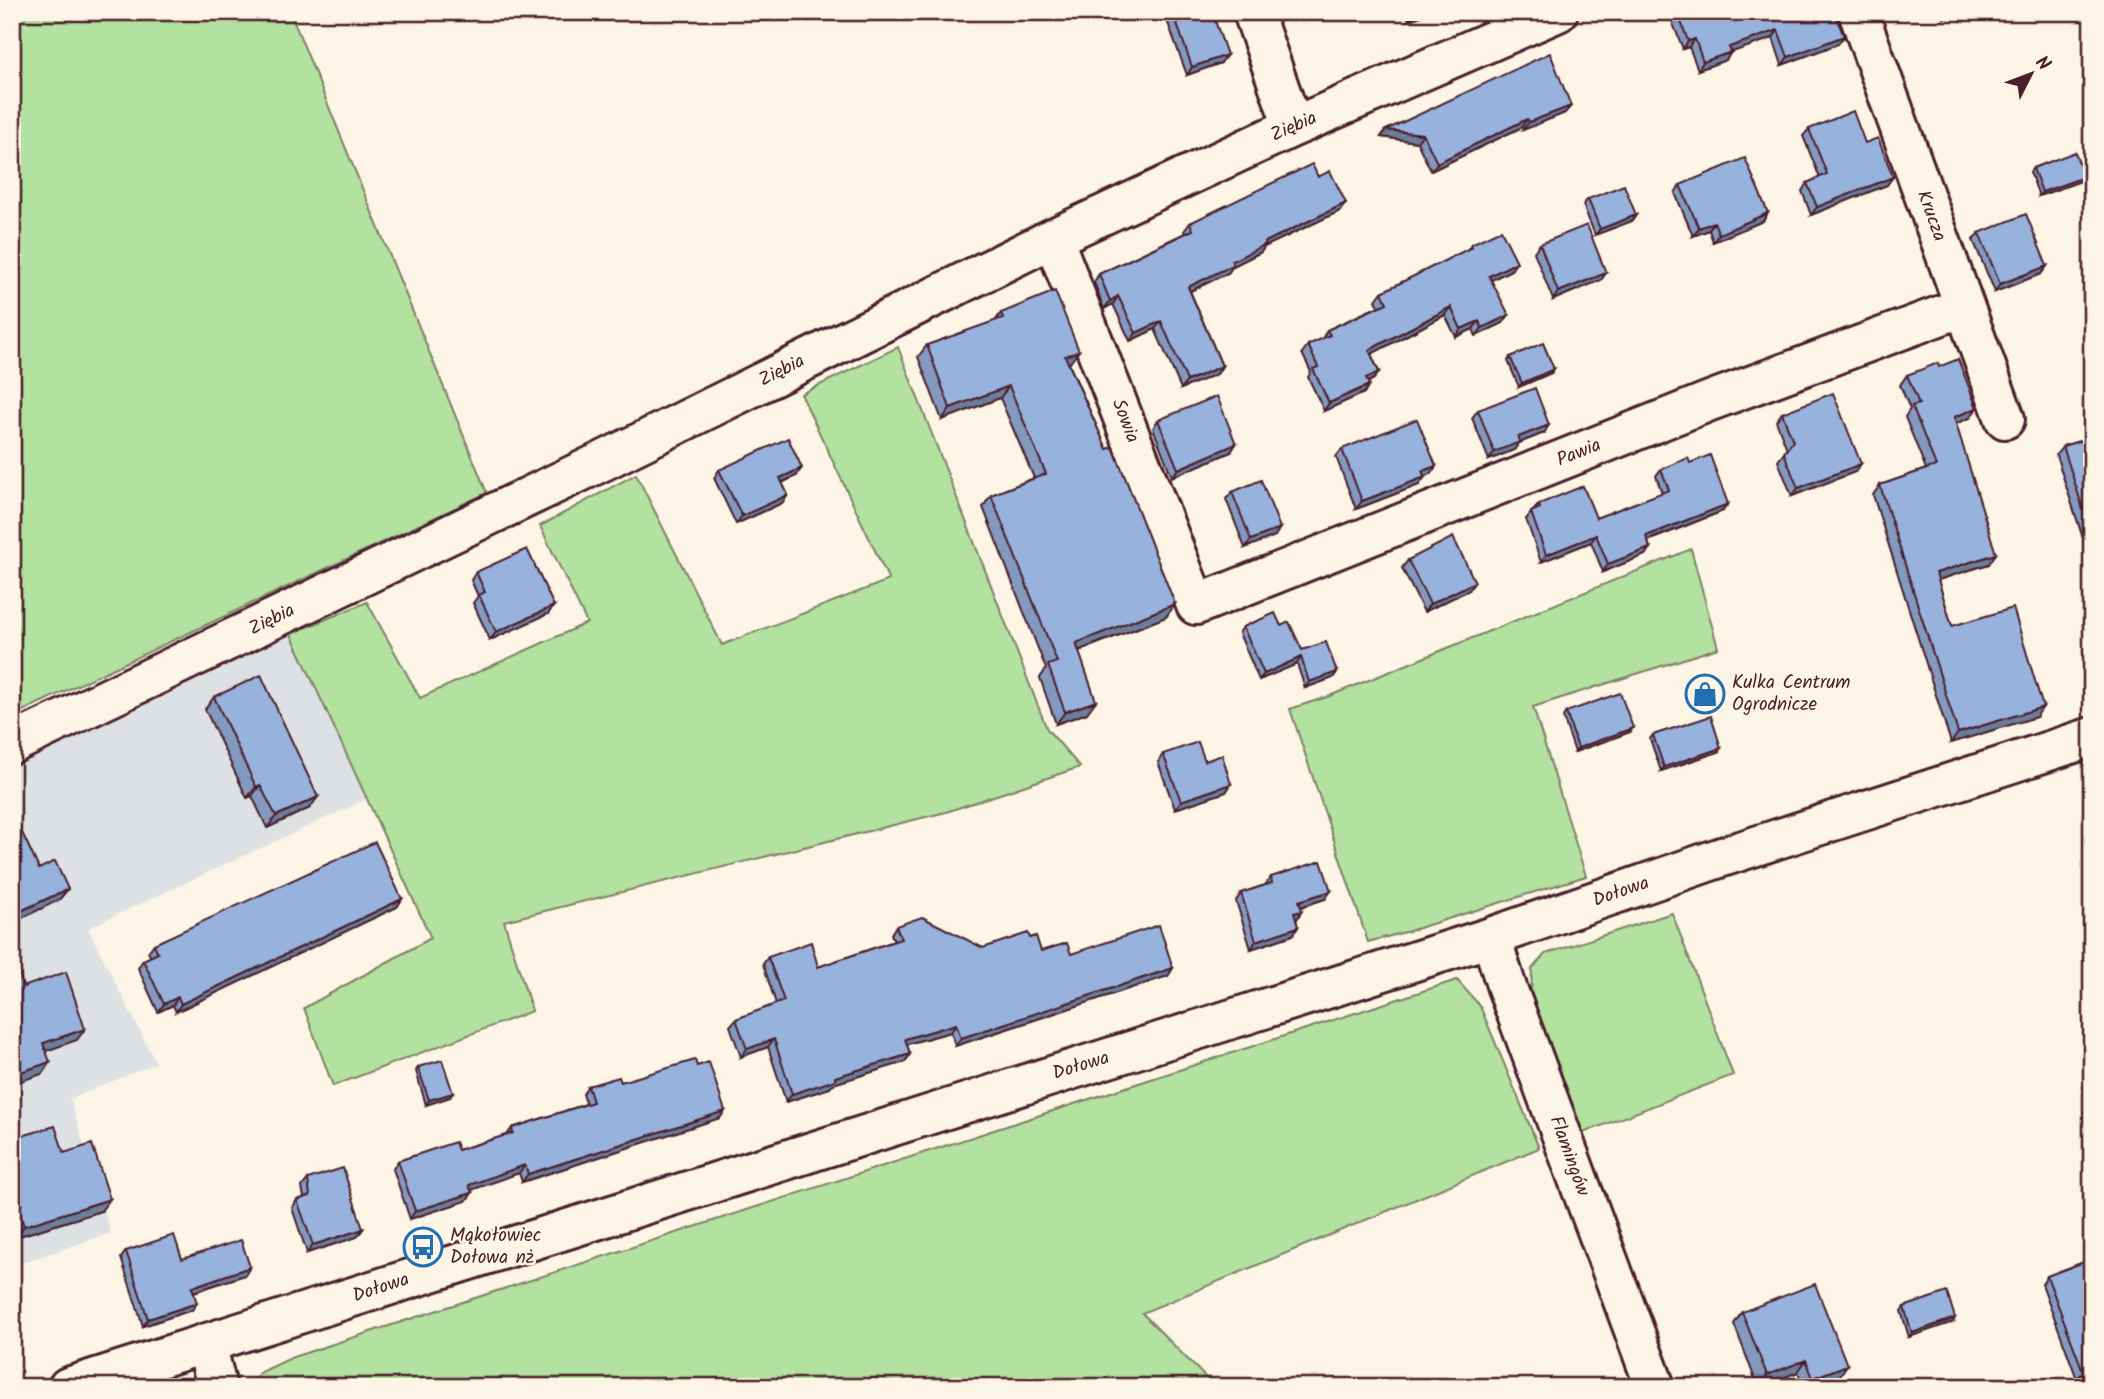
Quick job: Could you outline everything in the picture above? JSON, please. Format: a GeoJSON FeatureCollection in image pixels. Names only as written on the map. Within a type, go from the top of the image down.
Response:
{"type":"FeatureCollection","features":[{"type":"Feature","properties":{"kind":"street"},"geometry":{"type":"LineString","coordinates":[[1253,12],[1293,127]]}},
{"type":"Feature","properties":{"kind":"street","name":"Ziębia"},"geometry":{"type":"LineString","coordinates":[[12,744],[593,466],[1053,238],[1293,127],[1558,12]]}},
{"type":"Feature","properties":{"kind":"street","name":"Krucza"},"geometry":{"type":"LineString","coordinates":[[1858,12],[2005,419]]}},
{"type":"Feature","properties":{"kind":"street","name":"Sowia"},"geometry":{"type":"LineString","coordinates":[[1053,238],[1196,605]]}},
{"type":"Feature","properties":{"kind":"street","name":"Pawia"},"geometry":{"type":"LineString","coordinates":[[1196,605],[1710,401],[1963,307]]}},
{"type":"Feature","properties":{"kind":"street","name":"Dołowa"},"geometry":{"type":"LineString","coordinates":[[68,1387],[1491,937],[1722,857],[2092,737]]}},
{"type":"Feature","properties":{"kind":"street","name":"Flamingów"},"geometry":{"type":"LineString","coordinates":[[1491,937],[1642,1383]]}},
{"type":"Feature","properties":{"kind":"street"},"geometry":{"type":"LineString","coordinates":[[206,1343],[217,1387]]}},
{"type":"Feature","properties":{"kind":"shaded area"},"geometry":{"type":"Polygon","coordinates":[[[291,634],[367,799],[88,928],[156,1063],[70,1099],[111,1233],[12,1266],[12,768],[291,634]]]}},
{"type":"Feature","properties":{"kind":"green space"},"geometry":{"type":"Polygon","coordinates":[[[36,12],[290,12],[487,493],[12,716],[12,20],[36,12]]]}},
{"type":"Feature","properties":{"kind":"green space"},"geometry":{"type":"Polygon","coordinates":[[[898,347],[1047,729],[1080,767],[946,812],[504,921],[532,1011],[333,1086],[304,1008],[431,938],[291,634],[367,602],[420,698],[587,623],[540,526],[636,474],[722,645],[889,580],[801,394],[898,347]]]}},
{"type":"Feature","properties":{"kind":"green space"},"geometry":{"type":"Polygon","coordinates":[[[1691,549],[1718,648],[1533,707],[1586,876],[1368,942],[1290,709],[1327,697],[1691,549]]]}},
{"type":"Feature","properties":{"kind":"green space"},"geometry":{"type":"Polygon","coordinates":[[[1672,913],[1733,1075],[1583,1133],[1531,997],[1532,969],[1545,954],[1672,913]]]}},
{"type":"Feature","properties":{"kind":"green space"},"geometry":{"type":"Polygon","coordinates":[[[1457,980],[1480,1006],[1539,1148],[1142,1313],[1215,1387],[250,1387],[259,1373],[293,1357],[1457,980]]]}},
{"type":"Feature","properties":{"kind":"building"},"geometry":{"type":"Polygon","coordinates":[[[1173,12],[1212,12],[1227,55],[1192,67],[1173,12]]]}},
{"type":"Feature","properties":{"kind":"building"},"geometry":{"type":"Polygon","coordinates":[[[1679,12],[1834,12],[1844,36],[1788,57],[1778,30],[1729,47],[1731,52],[1703,62],[1695,39],[1688,41],[1679,12]]]}},
{"type":"Feature","properties":{"kind":"building"},"geometry":{"type":"Polygon","coordinates":[[[1550,53],[1571,106],[1529,122],[1527,119],[1437,163],[1423,134],[1386,130],[1550,53]]]}},
{"type":"Feature","properties":{"kind":"building"},"geometry":{"type":"Polygon","coordinates":[[[1853,111],[1865,143],[1878,138],[1893,177],[1817,207],[1807,183],[1827,174],[1809,129],[1853,111]]]}},
{"type":"Feature","properties":{"kind":"building"},"geometry":{"type":"Polygon","coordinates":[[[2075,152],[2084,177],[2042,192],[2033,168],[2075,152]]]}},
{"type":"Feature","properties":{"kind":"building"},"geometry":{"type":"Polygon","coordinates":[[[1745,158],[1768,213],[1719,234],[1714,222],[1699,228],[1680,185],[1745,158]]]}},
{"type":"Feature","properties":{"kind":"building"},"geometry":{"type":"Polygon","coordinates":[[[1312,164],[1318,177],[1330,171],[1346,203],[1265,242],[1266,244],[1232,261],[1233,265],[1188,287],[1222,366],[1187,381],[1161,321],[1136,333],[1118,296],[1110,301],[1099,274],[1193,230],[1190,223],[1312,164]]]}},
{"type":"Feature","properties":{"kind":"building"},"geometry":{"type":"Polygon","coordinates":[[[1624,185],[1636,215],[1600,229],[1588,199],[1624,185]]]}},
{"type":"Feature","properties":{"kind":"building"},"geometry":{"type":"Polygon","coordinates":[[[2026,214],[2047,266],[2000,284],[1979,233],[2026,214]]]}},
{"type":"Feature","properties":{"kind":"building"},"geometry":{"type":"Polygon","coordinates":[[[1587,225],[1606,273],[1558,292],[1540,244],[1587,225]]]}},
{"type":"Feature","properties":{"kind":"building"},"geometry":{"type":"Polygon","coordinates":[[[1501,230],[1517,262],[1489,276],[1509,315],[1482,328],[1479,321],[1461,329],[1451,307],[1369,350],[1379,372],[1366,378],[1369,385],[1329,403],[1313,369],[1318,367],[1308,345],[1330,335],[1327,330],[1387,303],[1382,292],[1501,230]]]}},
{"type":"Feature","properties":{"kind":"building"},"geometry":{"type":"Polygon","coordinates":[[[1055,291],[1079,351],[1065,356],[1107,449],[1113,447],[1175,604],[1076,643],[1096,701],[1065,712],[1048,665],[1057,662],[991,495],[1046,474],[1009,386],[950,408],[927,345],[1003,318],[1001,313],[1055,291]]]}},
{"type":"Feature","properties":{"kind":"building"},"geometry":{"type":"Polygon","coordinates":[[[1543,343],[1554,369],[1522,383],[1510,357],[1543,343]]]}},
{"type":"Feature","properties":{"kind":"building"},"geometry":{"type":"Polygon","coordinates":[[[1958,359],[1977,408],[1954,417],[1996,554],[1936,573],[1952,626],[2013,608],[2043,707],[1958,733],[1880,485],[1936,466],[1912,406],[1919,404],[1907,375],[1938,363],[1939,367],[1958,359]]]}},
{"type":"Feature","properties":{"kind":"building"},"geometry":{"type":"Polygon","coordinates":[[[1535,388],[1549,425],[1518,437],[1520,442],[1494,452],[1478,410],[1535,388]]]}},
{"type":"Feature","properties":{"kind":"building"},"geometry":{"type":"Polygon","coordinates":[[[1833,393],[1861,464],[1798,488],[1784,453],[1793,441],[1782,413],[1833,393]]]}},
{"type":"Feature","properties":{"kind":"building"},"geometry":{"type":"Polygon","coordinates":[[[1217,396],[1236,444],[1178,469],[1158,420],[1217,396]]]}},
{"type":"Feature","properties":{"kind":"building"},"geometry":{"type":"Polygon","coordinates":[[[1417,419],[1436,466],[1422,471],[1425,477],[1362,501],[1342,449],[1417,419]]]}},
{"type":"Feature","properties":{"kind":"building"},"geometry":{"type":"Polygon","coordinates":[[[2092,437],[2092,537],[2063,446],[2092,437]]]}},
{"type":"Feature","properties":{"kind":"building"},"geometry":{"type":"Polygon","coordinates":[[[788,438],[802,468],[780,478],[788,495],[742,516],[719,470],[788,438]]]}},
{"type":"Feature","properties":{"kind":"building"},"geometry":{"type":"Polygon","coordinates":[[[1710,455],[1728,504],[1646,536],[1650,548],[1608,564],[1596,535],[1546,555],[1531,512],[1540,508],[1539,504],[1583,486],[1596,518],[1669,490],[1661,469],[1688,458],[1690,463],[1710,455]]]}},
{"type":"Feature","properties":{"kind":"building"},"geometry":{"type":"Polygon","coordinates":[[[1261,480],[1280,528],[1251,540],[1232,492],[1261,480]]]}},
{"type":"Feature","properties":{"kind":"building"},"geometry":{"type":"Polygon","coordinates":[[[1453,537],[1475,582],[1430,604],[1408,560],[1453,537]]]}},
{"type":"Feature","properties":{"kind":"building"},"geometry":{"type":"Polygon","coordinates":[[[527,549],[554,606],[496,632],[479,595],[485,592],[476,572],[527,549]]]}},
{"type":"Feature","properties":{"kind":"building"},"geometry":{"type":"Polygon","coordinates":[[[1275,613],[1281,626],[1289,622],[1302,650],[1326,642],[1337,672],[1309,682],[1301,657],[1264,674],[1243,627],[1275,613]]]}},
{"type":"Feature","properties":{"kind":"building"},"geometry":{"type":"Polygon","coordinates":[[[261,675],[318,797],[276,816],[260,785],[256,787],[214,697],[261,675]]]}},
{"type":"Feature","properties":{"kind":"building"},"geometry":{"type":"Polygon","coordinates":[[[1620,693],[1633,728],[1578,748],[1566,712],[1620,693]]]}},
{"type":"Feature","properties":{"kind":"building"},"geometry":{"type":"Polygon","coordinates":[[[1711,716],[1721,748],[1664,767],[1653,735],[1711,716]]]}},
{"type":"Feature","properties":{"kind":"building"},"geometry":{"type":"Polygon","coordinates":[[[1198,742],[1205,761],[1222,755],[1231,784],[1181,801],[1163,754],[1198,742]]]}},
{"type":"Feature","properties":{"kind":"building"},"geometry":{"type":"Polygon","coordinates":[[[12,811],[39,869],[55,861],[68,889],[12,915],[12,811]]]}},
{"type":"Feature","properties":{"kind":"building"},"geometry":{"type":"Polygon","coordinates":[[[375,842],[402,899],[181,1004],[178,997],[164,1004],[143,960],[158,953],[154,944],[375,842]]]}},
{"type":"Feature","properties":{"kind":"building"},"geometry":{"type":"Polygon","coordinates":[[[1321,861],[1331,891],[1299,901],[1302,911],[1294,913],[1298,927],[1256,941],[1241,893],[1272,883],[1271,877],[1321,861]]]}},
{"type":"Feature","properties":{"kind":"building"},"geometry":{"type":"Polygon","coordinates":[[[922,917],[983,948],[1028,933],[1030,938],[1036,936],[1041,951],[1067,943],[1071,954],[1159,925],[1173,968],[961,1038],[956,1024],[905,1039],[910,1054],[835,1077],[835,1080],[792,1094],[774,1039],[747,1049],[736,1019],[784,1001],[768,957],[811,942],[818,967],[901,939],[896,926],[922,917]]]}},
{"type":"Feature","properties":{"kind":"building"},"geometry":{"type":"Polygon","coordinates":[[[18,968],[23,987],[66,972],[85,1029],[43,1043],[50,1062],[12,1075],[12,970],[18,968]]]}},
{"type":"Feature","properties":{"kind":"building"},"geometry":{"type":"Polygon","coordinates":[[[442,1060],[453,1093],[429,1100],[418,1067],[442,1060]]]}},
{"type":"Feature","properties":{"kind":"building"},"geometry":{"type":"Polygon","coordinates":[[[695,1060],[697,1066],[709,1062],[725,1111],[528,1174],[525,1165],[469,1185],[472,1193],[415,1211],[398,1161],[455,1142],[458,1150],[513,1133],[512,1128],[593,1102],[588,1086],[619,1077],[621,1082],[695,1060]]]}},
{"type":"Feature","properties":{"kind":"building"},"geometry":{"type":"Polygon","coordinates":[[[55,1126],[64,1153],[92,1144],[110,1199],[24,1226],[12,1189],[12,1139],[55,1126]]]}},
{"type":"Feature","properties":{"kind":"building"},"geometry":{"type":"Polygon","coordinates":[[[343,1168],[363,1229],[313,1245],[297,1200],[310,1196],[308,1179],[343,1168]]]}},
{"type":"Feature","properties":{"kind":"building"},"geometry":{"type":"Polygon","coordinates":[[[174,1235],[182,1259],[241,1240],[250,1267],[192,1287],[197,1303],[148,1319],[126,1251],[174,1235]]]}},
{"type":"Feature","properties":{"kind":"building"},"geometry":{"type":"Polygon","coordinates":[[[2092,1259],[2092,1368],[2083,1371],[2047,1276],[2092,1259]]]}},
{"type":"Feature","properties":{"kind":"building"},"geometry":{"type":"Polygon","coordinates":[[[1815,1284],[1847,1365],[1813,1378],[1806,1360],[1767,1375],[1742,1312],[1815,1284]]]}},
{"type":"Feature","properties":{"kind":"building"},"geometry":{"type":"Polygon","coordinates":[[[1947,1292],[1955,1318],[1912,1333],[1904,1307],[1947,1292]]]}},
{"type":"Feature","properties":{"kind":"place","name":"Kulka Centrum Ogrodnicze"},"geometry":{"type":"Point","coordinates":[1705,694]}},
{"type":"Feature","properties":{"kind":"place","name":"Mąkołowiec Dołowa nż"},"geometry":{"type":"Point","coordinates":[423,1247]}}]}
